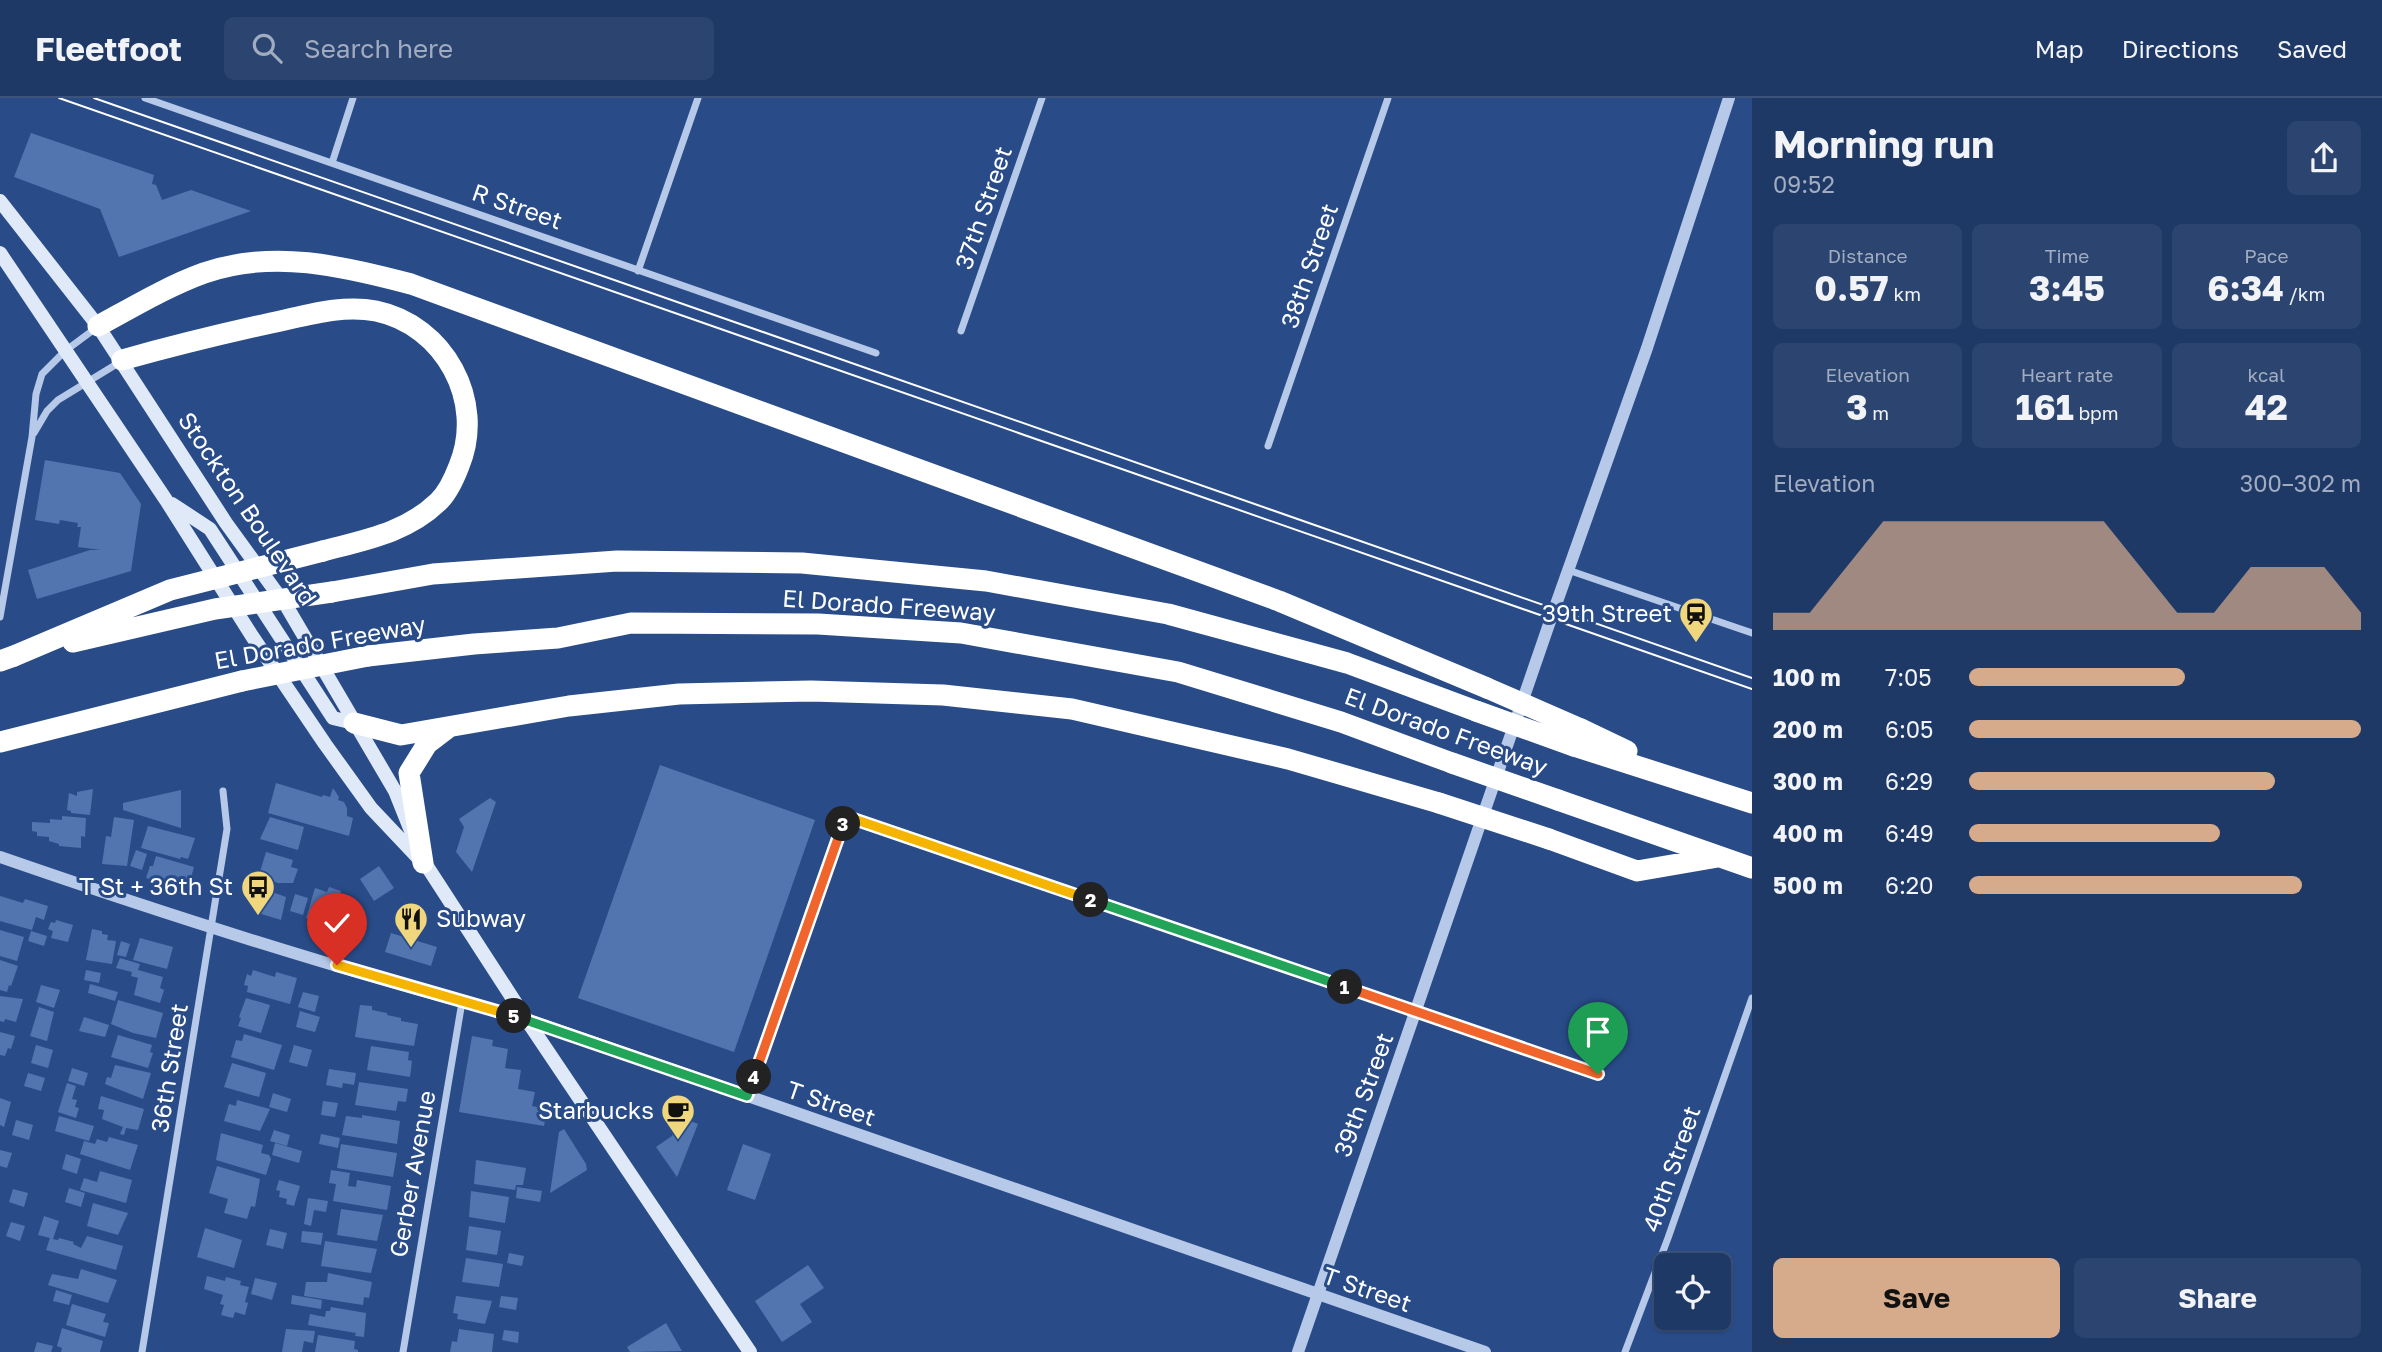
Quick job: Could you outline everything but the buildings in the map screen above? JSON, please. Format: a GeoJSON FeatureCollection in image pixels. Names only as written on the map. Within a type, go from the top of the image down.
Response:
{"type":"FeatureCollection","features":[{"type":"Feature","properties":{"kind":"highway"},"geometry":{"type":"LineString","coordinates":[[99,326],[193,278],[237,265],[291,260],[354,269],[411,284],[1279,601],[1487,688],[1577,738],[1752,803]]}},
{"type":"Feature","properties":{"kind":"highway"},"geometry":{"type":"LineString","coordinates":[[7,658],[170,590],[397,531],[440,500],[454,480],[463,459],[467,439],[467,415],[456,373],[430,338],[393,316],[374,311],[341,310],[215,335],[122,360]]}},
{"type":"Feature","properties":{"kind":"highway","name":"El Dorado Freeway"},"geometry":{"type":"LineString","coordinates":[[7,658],[215,608],[332,592],[433,574],[617,561],[802,563],[986,581],[1168,614],[1347,663],[1476,711],[1577,738]]}},
{"type":"Feature","properties":{"kind":"highway","name":"El Dorado Freeway"},"geometry":{"type":"LineString","coordinates":[[0,742],[242,681],[368,656],[558,638],[631,623],[818,624],[961,633],[1178,673],[1341,722],[1752,868]]}},
{"type":"Feature","properties":{"kind":"highway"},"geometry":{"type":"LineString","coordinates":[[354,723],[401,735],[569,706],[679,694],[811,691],[943,695],[1072,709],[1288,759],[1440,803],[1637,871],[1720,857]]}},
{"type":"Feature","properties":{"kind":"highway"},"geometry":{"type":"LineString","coordinates":[[424,863],[409,773],[427,744],[453,724]]}},
{"type":"Feature","properties":{"kind":"main road","name":"Stockton Boulevard"},"geometry":{"type":"LineString","coordinates":[[0,201],[99,326],[226,523],[287,607],[396,791],[424,863]]}},
{"type":"Feature","properties":{"kind":"main road","name":"Stockton Boulevard"},"geometry":{"type":"LineString","coordinates":[[0,253],[88,382],[325,744],[371,808],[424,863],[750,1352]]}},
{"type":"Feature","properties":{"kind":"main road"},"geometry":{"type":"LineString","coordinates":[[166,500],[210,529],[333,718],[354,723]]}},
{"type":"Feature","properties":{"kind":"street","name":"R Street"},"geometry":{"type":"LineString","coordinates":[[145,98],[876,353]]}},
{"type":"Feature","properties":{"kind":"street"},"geometry":{"type":"LineString","coordinates":[[332,163],[353,98]]}},
{"type":"Feature","properties":{"kind":"street"},"geometry":{"type":"LineString","coordinates":[[638,271],[698,98]]}},
{"type":"Feature","properties":{"kind":"street","name":"37th Street"},"geometry":{"type":"LineString","coordinates":[[961,331],[1042,98]]}},
{"type":"Feature","properties":{"kind":"street","name":"38th Street"},"geometry":{"type":"LineString","coordinates":[[1268,446],[1388,98]]}},
{"type":"Feature","properties":{"kind":"street","name":"39th Street"},"geometry":{"type":"LineString","coordinates":[[1298,1352],[1647,348],[1729,98]]}},
{"type":"Feature","properties":{"kind":"street"},"geometry":{"type":"LineString","coordinates":[[0,617],[32,436],[36,394],[42,374],[65,351],[99,326]]}},
{"type":"Feature","properties":{"kind":"street"},"geometry":{"type":"LineString","coordinates":[[32,436],[47,411],[58,400],[122,360]]}},
{"type":"Feature","properties":{"kind":"street"},"geometry":{"type":"LineString","coordinates":[[1568,569],[1752,633]]}},
{"type":"Feature","properties":{"kind":"street","name":"36th Street"},"geometry":{"type":"LineString","coordinates":[[142,1352],[228,829],[223,791]]}},
{"type":"Feature","properties":{"kind":"street"},"geometry":{"type":"LineString","coordinates":[[747,1096],[845,816],[1598,1074]]}},
{"type":"Feature","properties":{"kind":"street","name":"T Street"},"geometry":{"type":"LineString","coordinates":[[0,857],[213,927],[526,1019],[1485,1352]]}},
{"type":"Feature","properties":{"kind":"street","name":"40th Street"},"geometry":{"type":"LineString","coordinates":[[1625,1352],[1752,998]]}},
{"type":"Feature","properties":{"kind":"street","name":"Gerber Avenue"},"geometry":{"type":"LineString","coordinates":[[403,1352],[462,1002]]}},
{"type":"Feature","properties":{"kind":"tram line"},"geometry":{"type":"LineString","coordinates":[[59,98],[1752,689]]}},
{"type":"Feature","properties":{"kind":"tram line"},"geometry":{"type":"LineString","coordinates":[[94,98],[1752,678]]}},
{"type":"Feature","properties":{"kind":"place","name":"39th Street"},"geometry":{"type":"Point","coordinates":[1696,644]}},
{"type":"Feature","properties":{"kind":"place","name":"T St + 36th St"},"geometry":{"type":"Point","coordinates":[258,917]}},
{"type":"Feature","properties":{"kind":"place","name":"Subway"},"geometry":{"type":"Point","coordinates":[411,949]}},
{"type":"Feature","properties":{"kind":"place","name":"Starbucks"},"geometry":{"type":"Point","coordinates":[678,1141]}},
{"type":"Feature","properties":{"kind":"route"},"geometry":{"type":"LineString","coordinates":[[337,965],[526,1019],[747,1096],[845,816],[1598,1074]]}}]}
